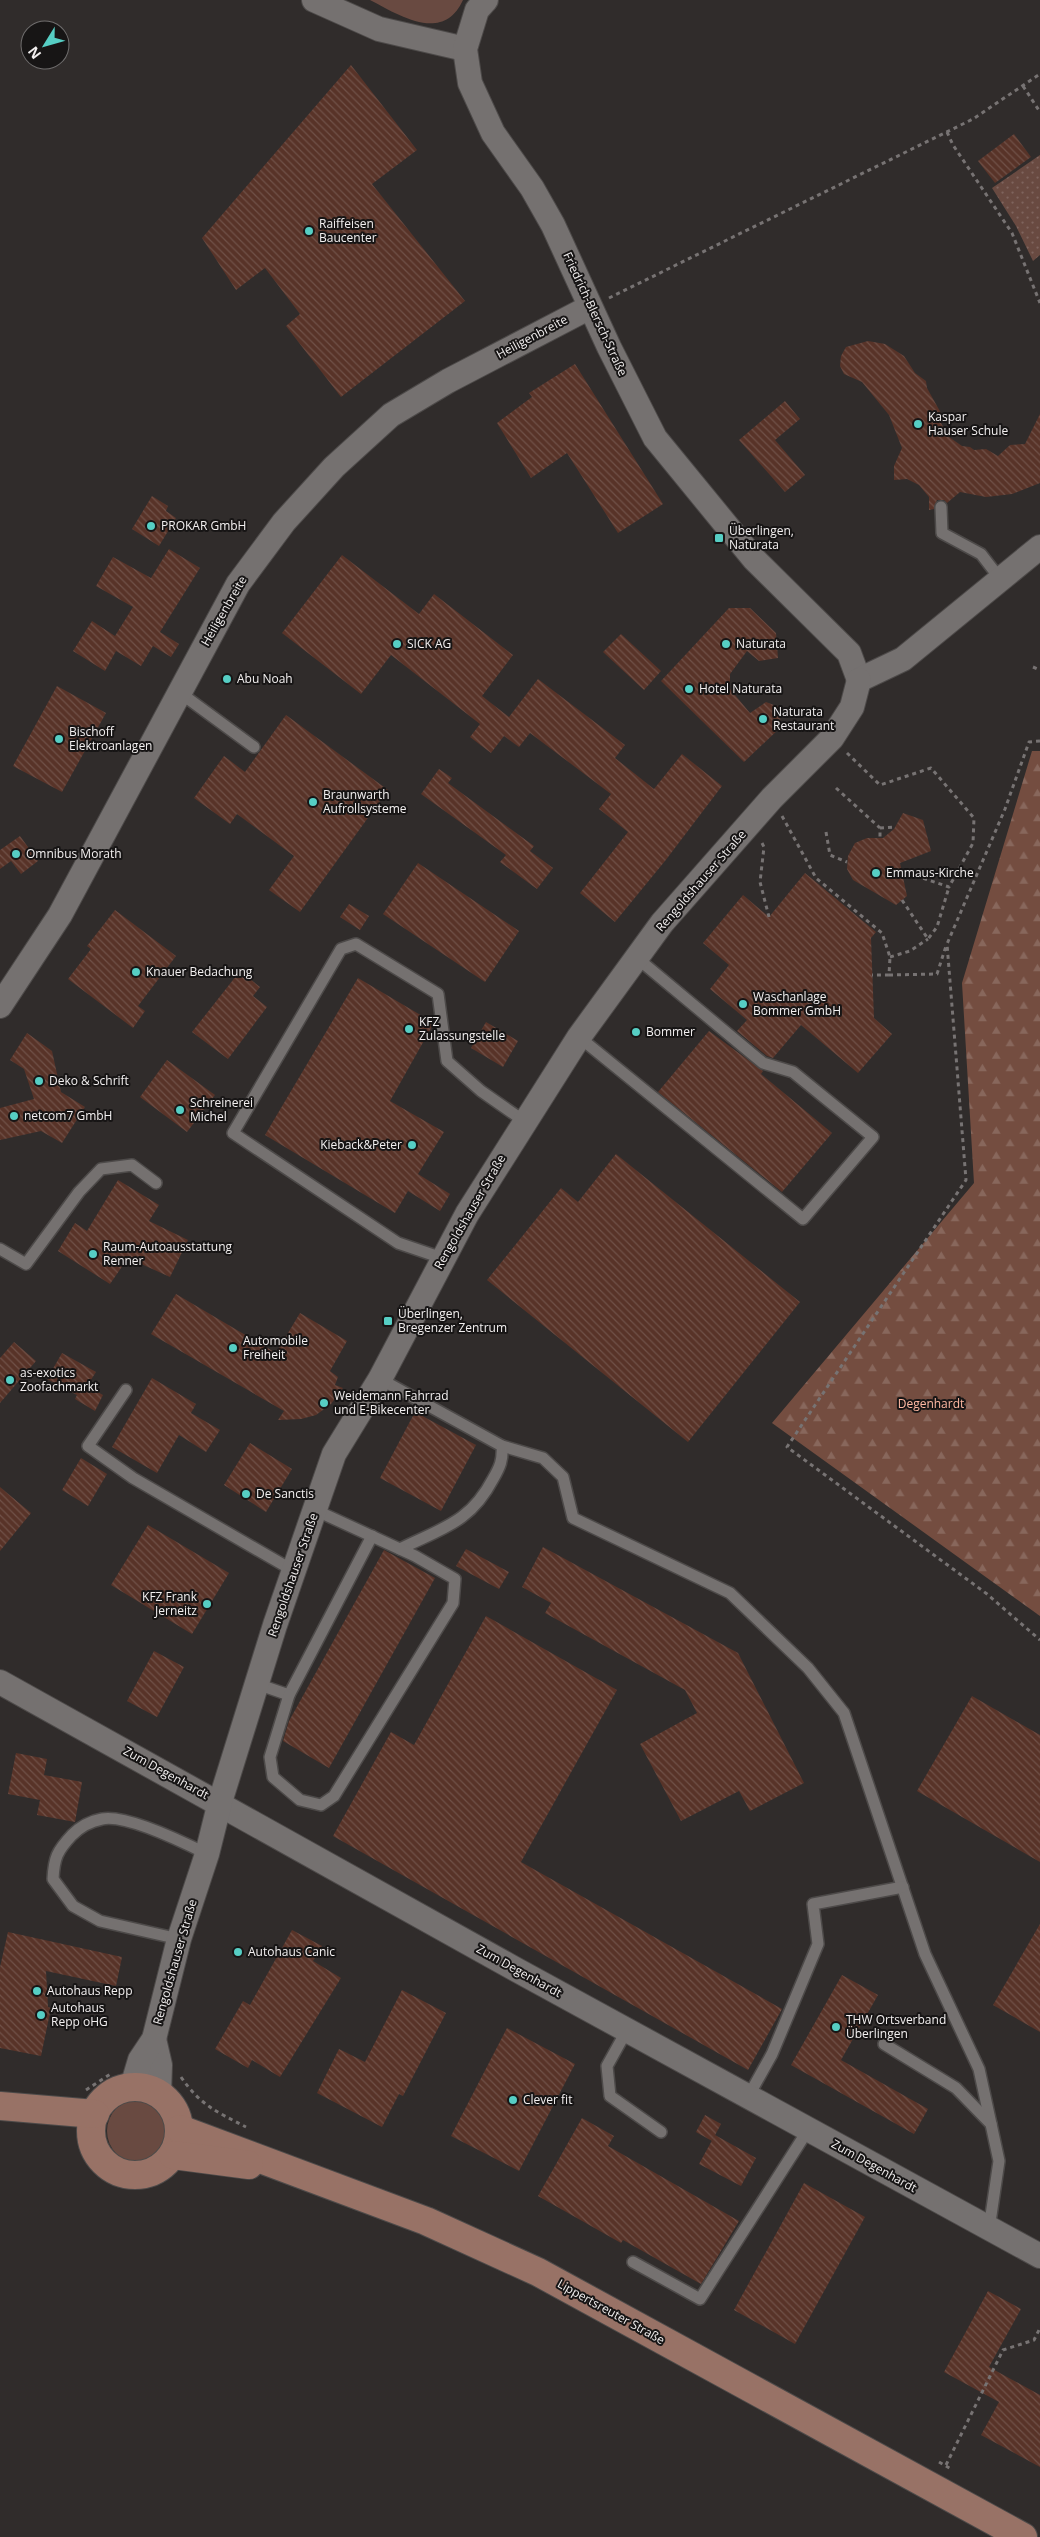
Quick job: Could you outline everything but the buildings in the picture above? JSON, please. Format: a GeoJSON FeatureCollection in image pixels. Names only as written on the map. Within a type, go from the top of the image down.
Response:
{"type":"FeatureCollection","features":[{"type":"Feature","properties":{"kind":"main road"},"geometry":{"type":"LineString","coordinates":[[0,2110],[90,2113],[113,2094],[123,2079],[159,2094],[171,2106],[180,2129],[178,2143],[173,2155],[164,2166],[152,2173],[138,2176],[124,2174],[112,2169],[101,2160],[94,2148],[90,2113]]}},
{"type":"Feature","properties":{"kind":"main road"},"geometry":{"type":"LineString","coordinates":[[0,2106],[90,2113]]}},
{"type":"Feature","properties":{"kind":"main road","name":"Lippertsreuter Straße"},"geometry":{"type":"LineString","coordinates":[[180,2129],[426,2221],[538,2272],[1023,2537]]}},
{"type":"Feature","properties":{"kind":"main road"},"geometry":{"type":"LineString","coordinates":[[173,2155],[293,2171]]}},
{"type":"Feature","properties":{"kind":"street"},"geometry":{"type":"LineString","coordinates":[[314,0],[379,29],[465,50],[477,10],[486,0]]}},
{"type":"Feature","properties":{"kind":"street","name":"Friedrich-Blersch-Straße"},"geometry":{"type":"LineString","coordinates":[[465,50],[470,83],[493,133],[532,188],[553,225],[590,307],[655,438],[754,558],[849,653],[859,680]]}},
{"type":"Feature","properties":{"kind":"street","name":"Heiligenbreite"},"geometry":{"type":"LineString","coordinates":[[0,1006],[60,915],[238,584],[284,522],[334,467],[391,415],[448,381],[590,307]]}},
{"type":"Feature","properties":{"kind":"street"},"geometry":{"type":"LineString","coordinates":[[859,680],[903,660],[1040,547]]}},
{"type":"Feature","properties":{"kind":"street","name":"Rengoldshauser Straße"},"geometry":{"type":"LineString","coordinates":[[123,2079],[140,2060],[154,2039],[179,1939],[207,1854],[220,1802],[294,1571],[334,1454],[380,1378],[442,1258],[524,1121],[579,1037],[662,923],[772,798],[832,738],[852,708],[859,680]]}},
{"type":"Feature","properties":{"kind":"street","name":"Zum Degenhardt"},"geometry":{"type":"LineString","coordinates":[[0,1682],[220,1802],[748,2097],[1040,2256]]}},
{"type":"Feature","properties":{"kind":"street","name":"Rengoldshauser Straße"},"geometry":{"type":"LineString","coordinates":[[154,2039],[160,2065],[159,2094]]}},
{"type":"Feature","properties":{"kind":"lane"},"geometry":{"type":"LineString","coordinates":[[941,507],[942,533],[981,554],[1002,580]]}},
{"type":"Feature","properties":{"kind":"lane"},"geometry":{"type":"LineString","coordinates":[[179,692],[254,747]]}},
{"type":"Feature","properties":{"kind":"lane"},"geometry":{"type":"LineString","coordinates":[[442,1258],[398,1243],[233,1133],[341,949],[356,944],[438,994],[447,1061],[481,1091],[524,1121]]}},
{"type":"Feature","properties":{"kind":"lane"},"geometry":{"type":"LineString","coordinates":[[579,1037],[803,1219],[873,1137],[793,1072],[763,1063],[637,958]]}},
{"type":"Feature","properties":{"kind":"lane"},"geometry":{"type":"LineString","coordinates":[[0,1249],[26,1264],[79,1192],[101,1169],[132,1165],[156,1183]]}},
{"type":"Feature","properties":{"kind":"lane"},"geometry":{"type":"LineString","coordinates":[[380,1378],[502,1446],[543,1458],[563,1477],[574,1518],[730,1593],[808,1668],[844,1713],[925,1954],[979,2069],[999,2161],[989,2229]]}},
{"type":"Feature","properties":{"kind":"lane"},"geometry":{"type":"LineString","coordinates":[[126,1390],[88,1446],[133,1478],[294,1571]]}},
{"type":"Feature","properties":{"kind":"lane"},"geometry":{"type":"LineString","coordinates":[[400,1549],[465,1517],[483,1497],[503,1460],[502,1446]]}},
{"type":"Feature","properties":{"kind":"lane"},"geometry":{"type":"LineString","coordinates":[[315,1510],[372,1536],[400,1549],[455,1580],[453,1603],[334,1796],[321,1805],[300,1800],[273,1777],[270,1758],[289,1695],[372,1536]]}},
{"type":"Feature","properties":{"kind":"lane"},"geometry":{"type":"LineString","coordinates":[[257,1684],[289,1695]]}},
{"type":"Feature","properties":{"kind":"lane"},"geometry":{"type":"LineString","coordinates":[[179,1939],[100,1921],[73,1906],[53,1879],[54,1858],[75,1832],[89,1823],[104,1818],[137,1825],[184,1842],[207,1854]]}},
{"type":"Feature","properties":{"kind":"lane"},"geometry":{"type":"LineString","coordinates":[[748,2097],[772,2054],[818,1944],[812,1904],[903,1887]]}},
{"type":"Feature","properties":{"kind":"lane"},"geometry":{"type":"LineString","coordinates":[[627,2030],[607,2066],[610,2096],[661,2132]]}},
{"type":"Feature","properties":{"kind":"lane"},"geometry":{"type":"LineString","coordinates":[[884,2044],[956,2088],[991,2124]]}},
{"type":"Feature","properties":{"kind":"lane"},"geometry":{"type":"LineString","coordinates":[[632,2262],[700,2299],[808,2130]]}},
{"type":"Feature","properties":{"kind":"path"},"geometry":{"type":"LineString","coordinates":[[590,307],[973,119],[1040,74]]}},
{"type":"Feature","properties":{"kind":"path"},"geometry":{"type":"LineString","coordinates":[[1022,86],[1040,112]]}},
{"type":"Feature","properties":{"kind":"path"},"geometry":{"type":"LineString","coordinates":[[947,132],[952,145],[1012,233],[1040,303]]}},
{"type":"Feature","properties":{"kind":"path"},"geometry":{"type":"LineString","coordinates":[[1033,667],[1040,670]]}},
{"type":"Feature","properties":{"kind":"path"},"geometry":{"type":"LineString","coordinates":[[832,738],[880,785],[931,768],[974,818],[973,844],[949,886],[937,927],[928,939],[910,951],[890,957]]}},
{"type":"Feature","properties":{"kind":"path"},"geometry":{"type":"LineString","coordinates":[[872,975],[937,974],[947,944],[1005,809],[1029,742],[1040,741]]}},
{"type":"Feature","properties":{"kind":"path"},"geometry":{"type":"LineString","coordinates":[[836,788],[880,828],[895,827]]}},
{"type":"Feature","properties":{"kind":"path"},"geometry":{"type":"LineString","coordinates":[[772,798],[816,878],[882,933],[890,957],[890,975]]}},
{"type":"Feature","properties":{"kind":"path"},"geometry":{"type":"LineString","coordinates":[[752,822],[764,847],[760,882],[769,917]]}},
{"type":"Feature","properties":{"kind":"path"},"geometry":{"type":"LineString","coordinates":[[880,828],[880,838]]}},
{"type":"Feature","properties":{"kind":"path"},"geometry":{"type":"LineString","coordinates":[[826,832],[830,855],[847,862]]}},
{"type":"Feature","properties":{"kind":"path"},"geometry":{"type":"LineString","coordinates":[[902,870],[949,886]]}},
{"type":"Feature","properties":{"kind":"path"},"geometry":{"type":"LineString","coordinates":[[902,900],[928,939]]}},
{"type":"Feature","properties":{"kind":"path"},"geometry":{"type":"LineString","coordinates":[[947,944],[966,1180],[787,1447],[987,1594],[1040,1640]]}},
{"type":"Feature","properties":{"kind":"path"},"geometry":{"type":"LineString","coordinates":[[179,2074],[194,2095],[212,2109],[248,2127]]}},
{"type":"Feature","properties":{"kind":"path"},"geometry":{"type":"LineString","coordinates":[[90,2113],[107,2078],[123,2079]]}},
{"type":"Feature","properties":{"kind":"path"},"geometry":{"type":"LineString","coordinates":[[946,2465],[1003,2350],[1034,2340],[1040,2328]]}},
{"type":"Feature","properties":{"kind":"shaded area"},"geometry":{"type":"Polygon","coordinates":[[[370,0],[463,0],[454,13],[444,21],[432,23],[407,18],[370,0]]]}},
{"type":"Feature","properties":{"kind":"shaded area"},"geometry":{"type":"Polygon","coordinates":[[[1040,155],[1040,255],[1033,261],[1016,226],[992,188],[1040,155]]]}},
{"type":"Feature","properties":{"kind":"shaded area"},"geometry":{"type":"Polygon","coordinates":[[[139,2099],[157,2104],[162,2108],[166,2113],[171,2131],[166,2149],[162,2154],[157,2158],[139,2163],[121,2158],[116,2154],[112,2149],[107,2131],[112,2113],[116,2108],[121,2104],[139,2099]]]}},
{"type":"Feature","properties":{"kind":"green space","name":"Degenhardt"},"geometry":{"type":"Polygon","coordinates":[[[1032,751],[1040,751],[1040,1616],[772,1423],[974,1183],[962,983],[1032,751]]]}},
{"type":"Feature","properties":{"kind":"place","name":"Raiffeisen Baucenter"},"geometry":{"type":"Point","coordinates":[309,231]}},
{"type":"Feature","properties":{"kind":"place","name":"Kaspar Hauser Schule"},"geometry":{"type":"Point","coordinates":[918,424]}},
{"type":"Feature","properties":{"kind":"place","name":"PROKAR GmbH"},"geometry":{"type":"Point","coordinates":[151,526]}},
{"type":"Feature","properties":{"kind":"place","name":"Überlingen, Naturata"},"geometry":{"type":"Point","coordinates":[719,538]}},
{"type":"Feature","properties":{"kind":"place","name":"SICK AG"},"geometry":{"type":"Point","coordinates":[397,644]}},
{"type":"Feature","properties":{"kind":"place","name":"Naturata"},"geometry":{"type":"Point","coordinates":[726,644]}},
{"type":"Feature","properties":{"kind":"place","name":"Abu Noah"},"geometry":{"type":"Point","coordinates":[227,679]}},
{"type":"Feature","properties":{"kind":"place","name":"Hotel Naturata"},"geometry":{"type":"Point","coordinates":[689,689]}},
{"type":"Feature","properties":{"kind":"place","name":"Naturata Restaurant"},"geometry":{"type":"Point","coordinates":[763,719]}},
{"type":"Feature","properties":{"kind":"place","name":"Bischoff Elektroanlagen"},"geometry":{"type":"Point","coordinates":[59,739]}},
{"type":"Feature","properties":{"kind":"place","name":"Braunwarth Aufrollsysteme"},"geometry":{"type":"Point","coordinates":[313,802]}},
{"type":"Feature","properties":{"kind":"place","name":"Omnibus Morath"},"geometry":{"type":"Point","coordinates":[16,854]}},
{"type":"Feature","properties":{"kind":"place","name":"Emmaus-Kirche"},"geometry":{"type":"Point","coordinates":[876,873]}},
{"type":"Feature","properties":{"kind":"place","name":"Knauer Bedachung"},"geometry":{"type":"Point","coordinates":[136,972]}},
{"type":"Feature","properties":{"kind":"place","name":"Waschanlage Bommer GmbH"},"geometry":{"type":"Point","coordinates":[743,1004]}},
{"type":"Feature","properties":{"kind":"place","name":"KFZ Zulassungstelle"},"geometry":{"type":"Point","coordinates":[409,1029]}},
{"type":"Feature","properties":{"kind":"place","name":"Bommer"},"geometry":{"type":"Point","coordinates":[636,1032]}},
{"type":"Feature","properties":{"kind":"place","name":"Deko & Schrift"},"geometry":{"type":"Point","coordinates":[39,1081]}},
{"type":"Feature","properties":{"kind":"place","name":"Schreinerei Michel"},"geometry":{"type":"Point","coordinates":[180,1110]}},
{"type":"Feature","properties":{"kind":"place","name":"netcom7 GmbH"},"geometry":{"type":"Point","coordinates":[14,1116]}},
{"type":"Feature","properties":{"kind":"place","name":"Kieback&Peter"},"geometry":{"type":"Point","coordinates":[412,1145]}},
{"type":"Feature","properties":{"kind":"place","name":"Raum-Autoausstattung Renner"},"geometry":{"type":"Point","coordinates":[93,1254]}},
{"type":"Feature","properties":{"kind":"place","name":"Überlingen, Bregenzer Zentrum"},"geometry":{"type":"Point","coordinates":[388,1321]}},
{"type":"Feature","properties":{"kind":"place","name":"Automobile Freiheit"},"geometry":{"type":"Point","coordinates":[233,1348]}},
{"type":"Feature","properties":{"kind":"place","name":"as-exotics Zoofachmarkt"},"geometry":{"type":"Point","coordinates":[10,1380]}},
{"type":"Feature","properties":{"kind":"place","name":"Weidemann Fahrrad und E-Bikecenter"},"geometry":{"type":"Point","coordinates":[324,1403]}},
{"type":"Feature","properties":{"kind":"place","name":"De Sanctis"},"geometry":{"type":"Point","coordinates":[246,1494]}},
{"type":"Feature","properties":{"kind":"place","name":"KFZ Frank Jerneitz"},"geometry":{"type":"Point","coordinates":[207,1604]}},
{"type":"Feature","properties":{"kind":"place","name":"Autohaus Canic"},"geometry":{"type":"Point","coordinates":[238,1952]}},
{"type":"Feature","properties":{"kind":"place","name":"Autohaus Repp"},"geometry":{"type":"Point","coordinates":[37,1991]}},
{"type":"Feature","properties":{"kind":"place","name":"Autohaus Repp oHG"},"geometry":{"type":"Point","coordinates":[41,2015]}},
{"type":"Feature","properties":{"kind":"place","name":"THW Ortsverband Überlingen"},"geometry":{"type":"Point","coordinates":[836,2027]}},
{"type":"Feature","properties":{"kind":"place","name":"Clever fit"},"geometry":{"type":"Point","coordinates":[513,2100]}}]}
